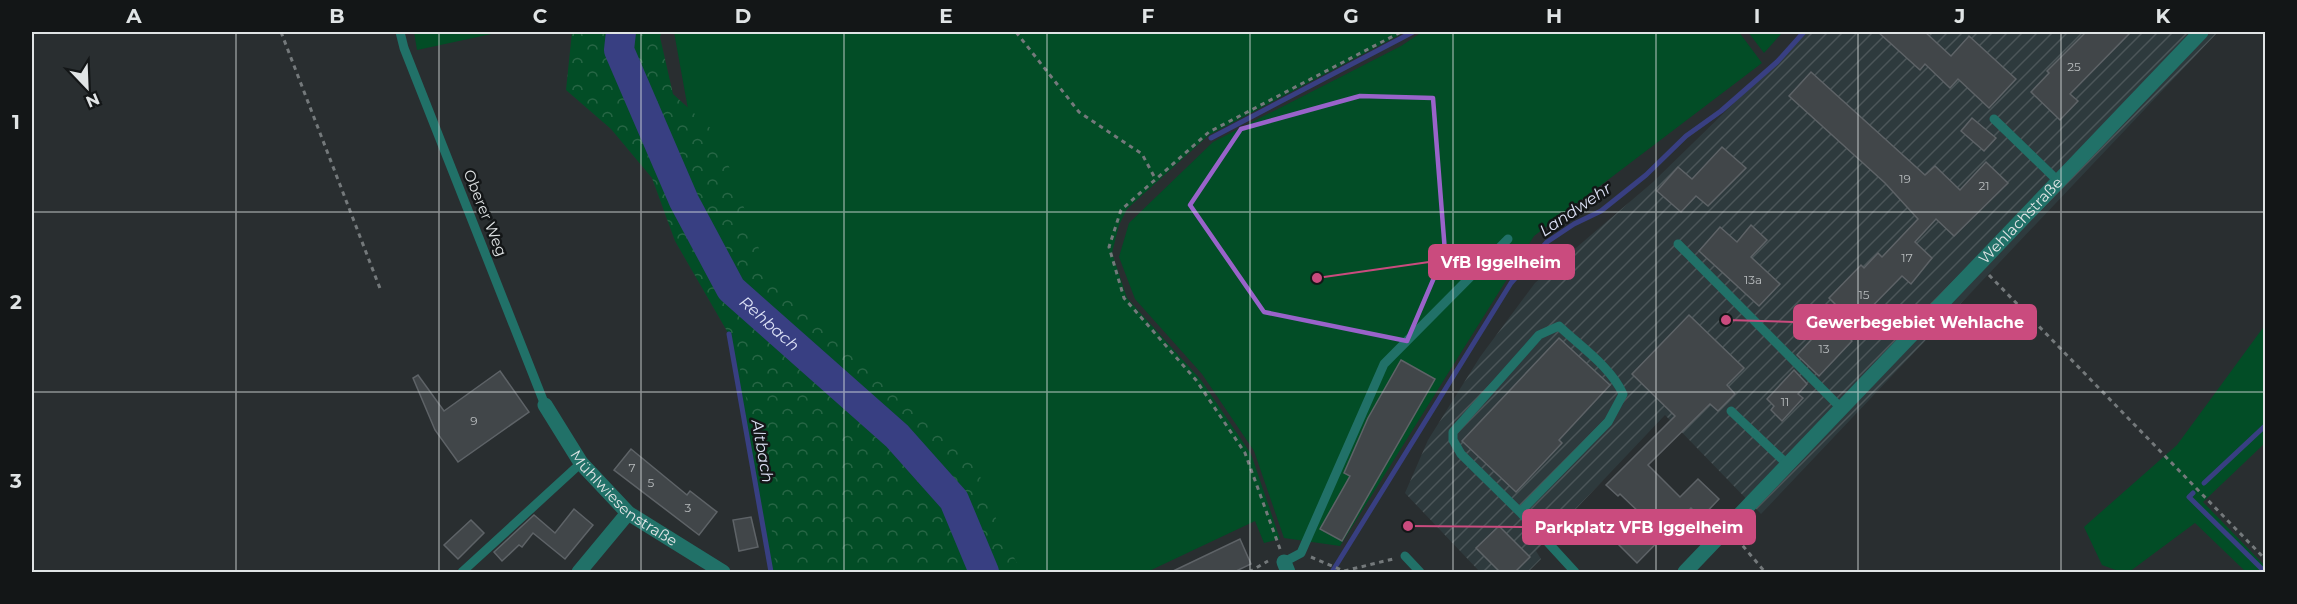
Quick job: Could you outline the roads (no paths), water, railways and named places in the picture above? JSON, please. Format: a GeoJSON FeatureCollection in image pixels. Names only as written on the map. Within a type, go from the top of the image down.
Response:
{"type":"FeatureCollection","features":[{"type":"Feature","properties":{"kind":"street","name":"Wehlachstraße"},"geometry":{"type":"LineString","coordinates":[[1685,573],[1729,529],[1840,407],[2201,32]]}},
{"type":"Feature","properties":{"kind":"street","name":"Mühlwiesenstraße"},"geometry":{"type":"LineString","coordinates":[[544,405],[581,463],[628,513],[723,573]]}},
{"type":"Feature","properties":{"kind":"street"},"geometry":{"type":"LineString","coordinates":[[579,573],[628,513]]}},
{"type":"Feature","properties":{"kind":"lane","name":"Oberer Weg"},"geometry":{"type":"LineString","coordinates":[[400,32],[404,48],[544,405]]}},
{"type":"Feature","properties":{"kind":"lane"},"geometry":{"type":"LineString","coordinates":[[1994,119],[2057,180]]}},
{"type":"Feature","properties":{"kind":"lane"},"geometry":{"type":"LineString","coordinates":[[1286,567],[1301,553],[1384,364],[1508,239]]}},
{"type":"Feature","properties":{"kind":"lane"},"geometry":{"type":"LineString","coordinates":[[1678,244],[1840,407]]}},
{"type":"Feature","properties":{"kind":"lane"},"geometry":{"type":"LineString","coordinates":[[1520,512],[1608,422],[1623,394],[1619,384],[1607,371],[1559,326],[1551,327],[1539,334],[1453,432],[1453,440],[1461,454],[1520,512],[1575,573]]}},
{"type":"Feature","properties":{"kind":"lane"},"geometry":{"type":"LineString","coordinates":[[1731,411],[1787,464]]}},
{"type":"Feature","properties":{"kind":"lane"},"geometry":{"type":"LineString","coordinates":[[462,573],[581,463]]}},
{"type":"Feature","properties":{"kind":"lane"},"geometry":{"type":"LineString","coordinates":[[1405,556],[1420,573]]}},
{"type":"Feature","properties":{"kind":"waterway","name":"Rehbach"},"geometry":{"type":"LineString","coordinates":[[621,32],[619,50],[684,201],[731,289],[897,436],[954,500],[984,572]]}},
{"type":"Feature","properties":{"kind":"waterway"},"geometry":{"type":"LineString","coordinates":[[1211,138],[1413,32]]}},
{"type":"Feature","properties":{"kind":"waterway","name":"Landwehr"},"geometry":{"type":"LineString","coordinates":[[1332,572],[1511,283],[1547,242],[1574,224],[1601,211],[1646,175],[1686,136],[1721,111],[1777,62],[1804,32]]}},
{"type":"Feature","properties":{"kind":"waterway","name":"Altbach"},"geometry":{"type":"LineString","coordinates":[[729,334],[771,572]]}},
{"type":"Feature","properties":{"kind":"waterway"},"geometry":{"type":"LineString","coordinates":[[2204,483],[2266,425]]}},
{"type":"Feature","properties":{"kind":"waterway"},"geometry":{"type":"LineString","coordinates":[[2193,493],[2189,497],[2265,572]]}},
{"type":"Feature","properties":{"kind":"place","name":"VfB Iggelheim"},"geometry":{"type":"Point","coordinates":[1317,278]}},
{"type":"Feature","properties":{"kind":"place","name":"Gewerbegebiet Wehlache"},"geometry":{"type":"Point","coordinates":[1726,320]}},
{"type":"Feature","properties":{"kind":"place","name":"Parkplatz VFB Iggelheim"},"geometry":{"type":"Point","coordinates":[1408,526]}}]}
